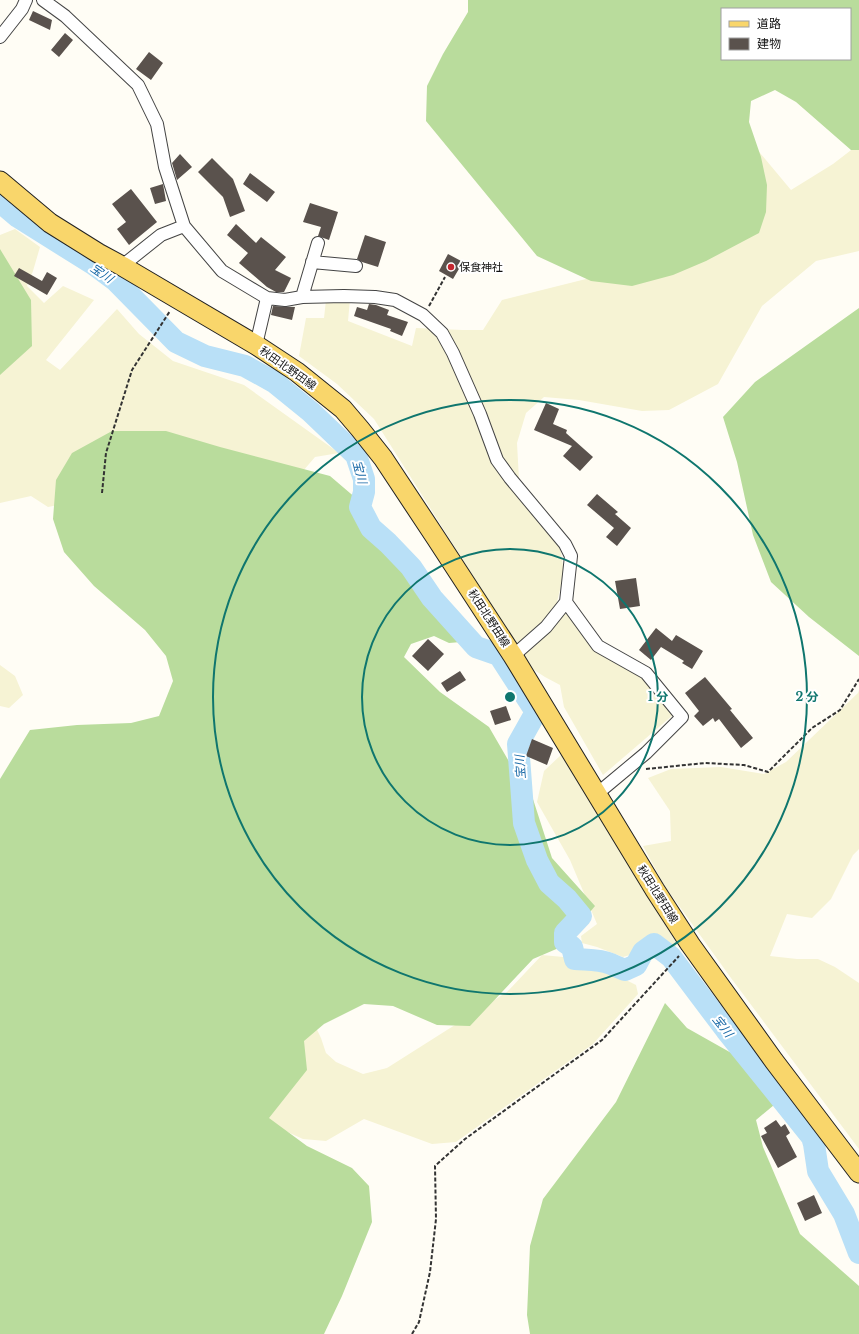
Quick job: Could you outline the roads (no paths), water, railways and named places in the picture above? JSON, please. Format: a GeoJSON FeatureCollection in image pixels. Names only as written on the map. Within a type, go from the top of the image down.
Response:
{"type":"FeatureCollection","features":[{"type":"Feature","properties":{"kind":"main road","name":"秋田北野田線"},"geometry":{"type":"LineString","coordinates":[[0,181],[13,194],[50,223],[98,253],[256,345],[303,377],[343,409],[392,472],[513,656],[690,944],[774,1061],[859,1173]]}},
{"type":"Feature","properties":{"kind":"street"},"geometry":{"type":"LineString","coordinates":[[0,37],[22,9],[26,0]]}},
{"type":"Feature","properties":{"kind":"street"},"geometry":{"type":"LineString","coordinates":[[43,0],[64,16],[138,85],[157,124],[165,166],[184,226],[222,271],[267,298],[285,300],[302,297],[359,296],[395,300],[423,315],[442,333],[453,353],[480,414],[497,460],[510,478],[565,544],[571,556],[566,602],[546,627],[513,656]]}},
{"type":"Feature","properties":{"kind":"street"},"geometry":{"type":"LineString","coordinates":[[122,266],[161,235],[184,226]]}},
{"type":"Feature","properties":{"kind":"street"},"geometry":{"type":"LineString","coordinates":[[302,297],[318,243]]}},
{"type":"Feature","properties":{"kind":"street"},"geometry":{"type":"LineString","coordinates":[[312,262],[356,266]]}},
{"type":"Feature","properties":{"kind":"street"},"geometry":{"type":"LineString","coordinates":[[256,345],[267,298]]}},
{"type":"Feature","properties":{"kind":"street"},"geometry":{"type":"LineString","coordinates":[[566,602],[598,646],[646,673],[682,717],[646,753],[598,793]]}},
{"type":"Feature","properties":{"kind":"waterway","name":"宝川"},"geometry":{"type":"LineString","coordinates":[[0,202],[18,217],[93,264],[116,281],[176,342],[205,356],[245,366],[274,382],[311,412],[356,455],[364,479],[364,492],[360,507],[371,528],[411,567],[432,598],[476,647],[499,655],[536,712],[518,744],[524,823],[537,860],[549,883],[567,899],[581,916],[565,933],[565,942],[572,947],[575,959],[602,961],[625,970],[636,965],[643,952],[654,944],[671,957],[726,1030],[812,1137],[818,1171],[844,1214],[859,1253]]}},
{"type":"Feature","properties":{"kind":"place","name":"保食神社"},"geometry":{"type":"Point","coordinates":[451,267]}}]}
